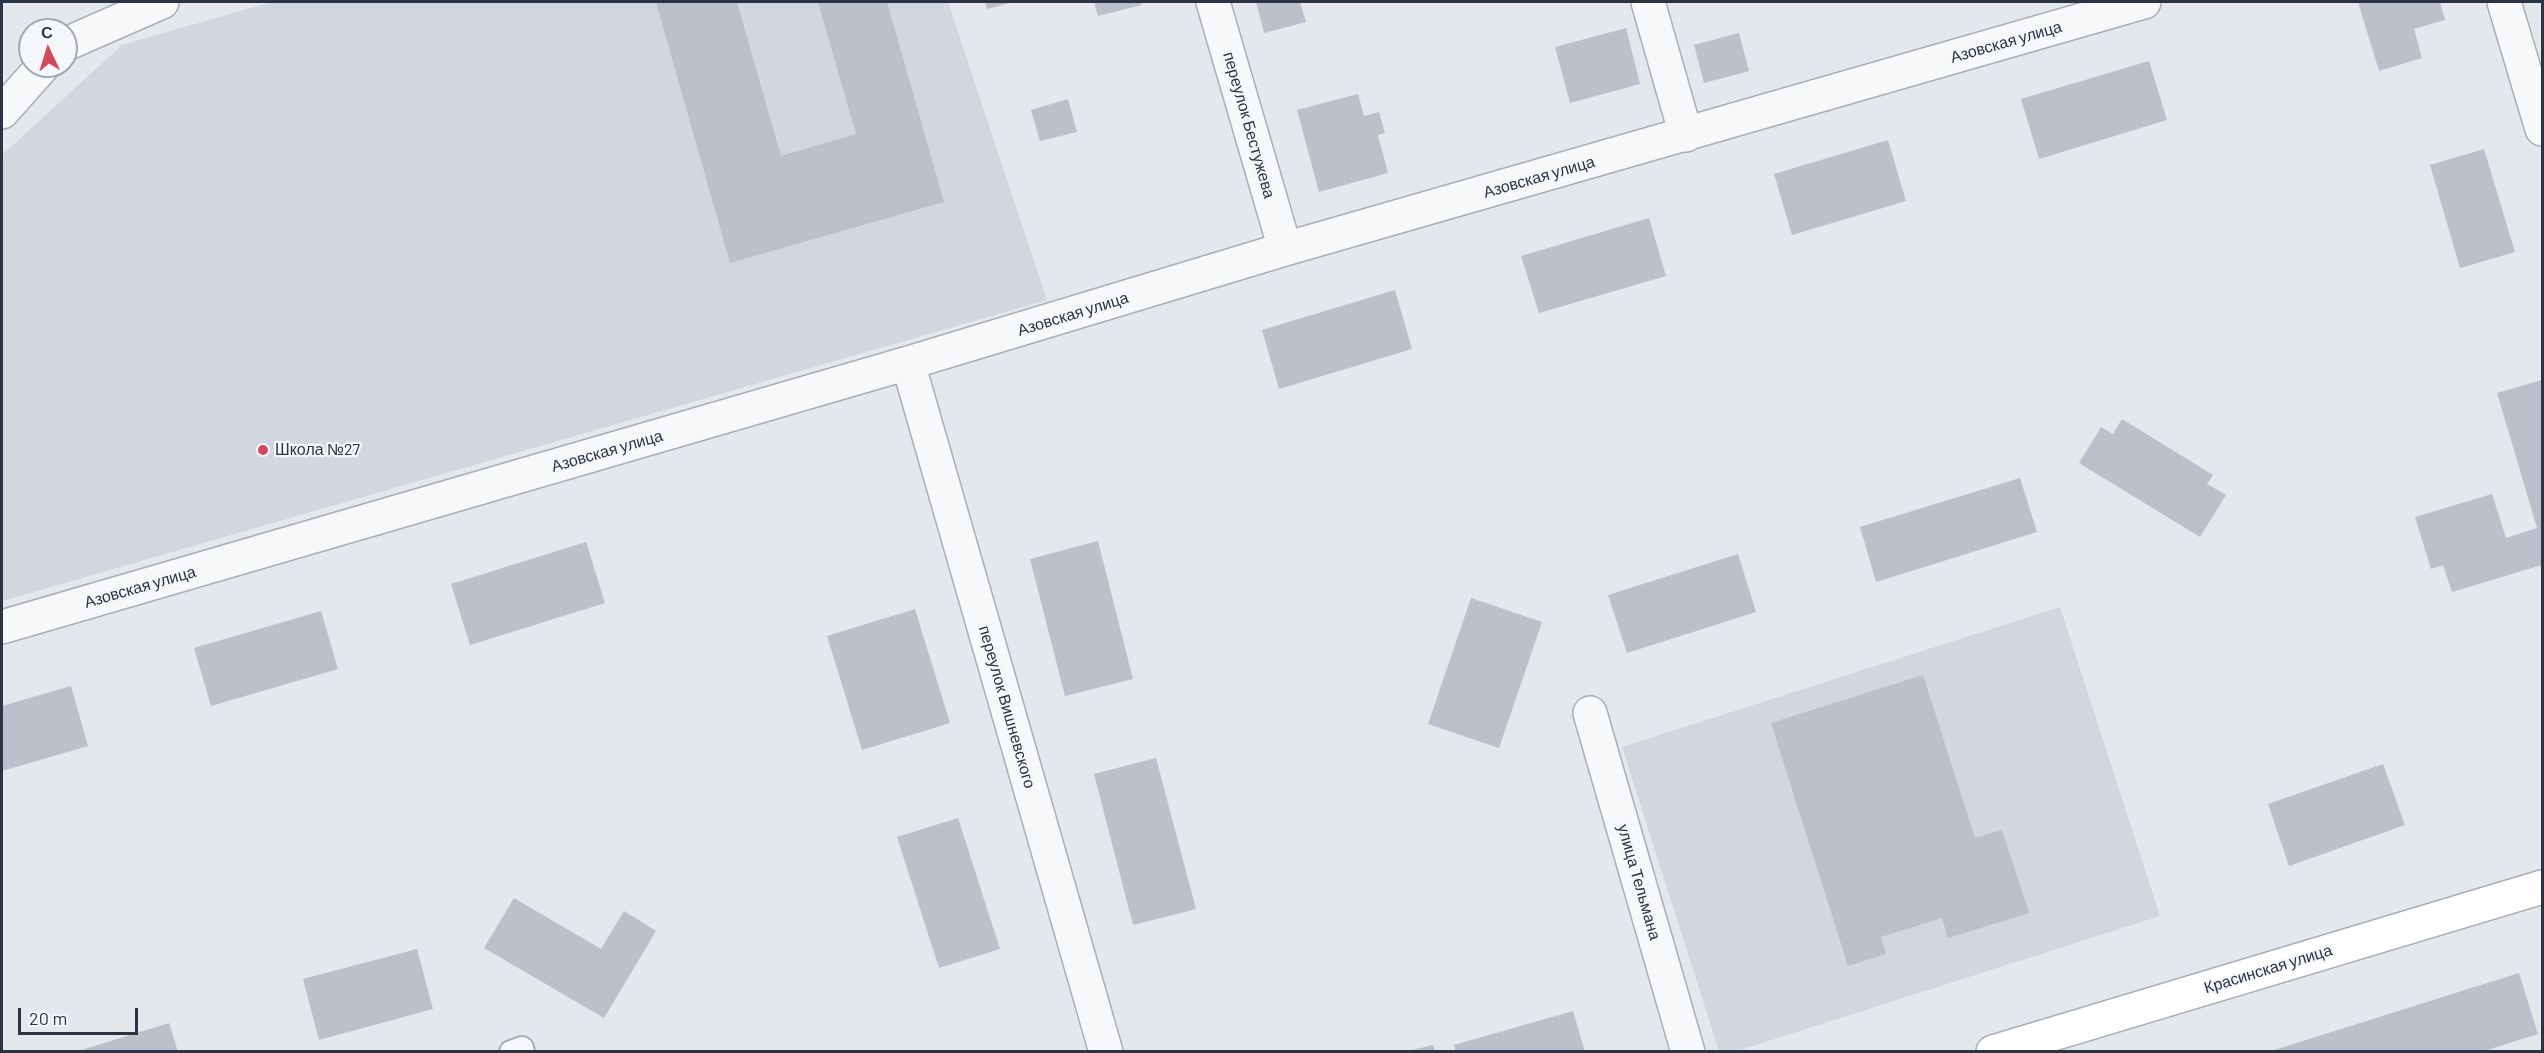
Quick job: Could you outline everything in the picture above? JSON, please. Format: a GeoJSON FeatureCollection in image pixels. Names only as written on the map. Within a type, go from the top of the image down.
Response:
{"type":"FeatureCollection","features":[{"type":"Feature","properties":{"kind":"main road","name":"Красинская улица"},"geometry":{"type":"LineString","coordinates":[[1993,1052],[2542,887]]}},
{"type":"Feature","properties":{"kind":"street"},"geometry":{"type":"LineString","coordinates":[[78,39],[162,2]]}},
{"type":"Feature","properties":{"kind":"street","name":"переулок Бестужева"},"geometry":{"type":"LineString","coordinates":[[1213,2],[1285,249]]}},
{"type":"Feature","properties":{"kind":"street"},"geometry":{"type":"LineString","coordinates":[[1648,2],[1686,135]]}},
{"type":"Feature","properties":{"kind":"street","name":"Азовская улица"},"geometry":{"type":"LineString","coordinates":[[2,627],[908,363],[1285,249],[1686,135],[2083,10],[2144,2]]}},
{"type":"Feature","properties":{"kind":"street"},"geometry":{"type":"LineString","coordinates":[[2504,2],[2542,129]]}},
{"type":"Feature","properties":{"kind":"street"},"geometry":{"type":"LineString","coordinates":[[2,112],[32,78]]}},
{"type":"Feature","properties":{"kind":"street","name":"переулок Вишневского"},"geometry":{"type":"LineString","coordinates":[[908,363],[1106,1052]]}},
{"type":"Feature","properties":{"kind":"street","name":"улица Тельмана"},"geometry":{"type":"LineString","coordinates":[[1590,714],[1688,1052]]}},
{"type":"Feature","properties":{"kind":"lane"},"geometry":{"type":"LineString","coordinates":[[511,1052],[522,1048],[523,1052]]}},
{"type":"Feature","properties":{"kind":"shaded area","name":"Школа №27"},"geometry":{"type":"Polygon","coordinates":[[[272,2],[948,2],[1047,300],[2,601],[2,155],[122,45],[272,2]]]}},
{"type":"Feature","properties":{"kind":"shaded area"},"geometry":{"type":"Polygon","coordinates":[[[2060,607],[2160,916],[1737,1051],[1719,1051],[1622,747],[2060,607]]]}},
{"type":"Feature","properties":{"kind":"building"},"geometry":{"type":"Polygon","coordinates":[[[656,2],[737,2],[781,156],[856,134],[818,2],[887,2],[944,202],[730,263],[656,2]]]}},
{"type":"Feature","properties":{"kind":"building"},"geometry":{"type":"Polygon","coordinates":[[[985,2],[1014,2],[987,9],[985,2]]]}},
{"type":"Feature","properties":{"kind":"building"},"geometry":{"type":"Polygon","coordinates":[[[1094,2],[1141,2],[1142,5],[1098,16],[1094,2]]]}},
{"type":"Feature","properties":{"kind":"building"},"geometry":{"type":"Polygon","coordinates":[[[1256,2],[1300,2],[1306,22],[1264,33],[1256,2]]]}},
{"type":"Feature","properties":{"kind":"building"},"geometry":{"type":"Polygon","coordinates":[[[2358,2],[2440,2],[2445,20],[2414,29],[2422,58],[2379,71],[2358,2]]]}},
{"type":"Feature","properties":{"kind":"building"},"geometry":{"type":"Polygon","coordinates":[[[1626,28],[1640,84],[1570,103],[1555,47],[1626,28]]]}},
{"type":"Feature","properties":{"kind":"building"},"geometry":{"type":"Polygon","coordinates":[[[1739,33],[1749,71],[1704,83],[1694,45],[1739,33]]]}},
{"type":"Feature","properties":{"kind":"building"},"geometry":{"type":"Polygon","coordinates":[[[2149,61],[2167,120],[2039,159],[2021,99],[2149,61]]]}},
{"type":"Feature","properties":{"kind":"building"},"geometry":{"type":"Polygon","coordinates":[[[1358,94],[1364,116],[1379,112],[1385,133],[1378,135],[1388,173],[1319,192],[1297,110],[1358,94]]]}},
{"type":"Feature","properties":{"kind":"building"},"geometry":{"type":"Polygon","coordinates":[[[1068,99],[1077,132],[1040,141],[1031,110],[1068,99]]]}},
{"type":"Feature","properties":{"kind":"building"},"geometry":{"type":"Polygon","coordinates":[[[1888,140],[1906,201],[1792,235],[1774,174],[1888,140]]]}},
{"type":"Feature","properties":{"kind":"building"},"geometry":{"type":"Polygon","coordinates":[[[2484,149],[2515,252],[2460,268],[2430,165],[2484,149]]]}},
{"type":"Feature","properties":{"kind":"building"},"geometry":{"type":"Polygon","coordinates":[[[1649,218],[1666,276],[1539,313],[1521,256],[1649,218]]]}},
{"type":"Feature","properties":{"kind":"building"},"geometry":{"type":"Polygon","coordinates":[[[1395,290],[1412,349],[1279,389],[1262,330],[1395,290]]]}},
{"type":"Feature","properties":{"kind":"building"},"geometry":{"type":"Polygon","coordinates":[[[2542,380],[2542,565],[2452,592],[2443,565],[2431,569],[2415,517],[2492,494],[2506,538],[2537,528],[2497,393],[2542,380]]]}},
{"type":"Feature","properties":{"kind":"building"},"geometry":{"type":"Polygon","coordinates":[[[2122,419],[2213,475],[2207,484],[2226,495],[2200,537],[2079,463],[2101,427],[2113,434],[2122,419]]]}},
{"type":"Feature","properties":{"kind":"building"},"geometry":{"type":"Polygon","coordinates":[[[2020,478],[2037,532],[1876,582],[1860,527],[2020,478]]]}},
{"type":"Feature","properties":{"kind":"building"},"geometry":{"type":"Polygon","coordinates":[[[1098,541],[1133,679],[1065,696],[1030,559],[1098,541]]]}},
{"type":"Feature","properties":{"kind":"building"},"geometry":{"type":"Polygon","coordinates":[[[586,542],[605,603],[470,645],[451,584],[586,542]]]}},
{"type":"Feature","properties":{"kind":"building"},"geometry":{"type":"Polygon","coordinates":[[[1738,554],[1756,612],[1627,653],[1608,595],[1738,554]]]}},
{"type":"Feature","properties":{"kind":"building"},"geometry":{"type":"Polygon","coordinates":[[[1471,598],[1542,622],[1499,748],[1428,724],[1471,598]]]}},
{"type":"Feature","properties":{"kind":"building"},"geometry":{"type":"Polygon","coordinates":[[[915,609],[950,723],[862,750],[827,636],[915,609]]]}},
{"type":"Feature","properties":{"kind":"building"},"geometry":{"type":"Polygon","coordinates":[[[321,611],[338,669],[211,706],[194,648],[321,611]]]}},
{"type":"Feature","properties":{"kind":"building"},"geometry":{"type":"Polygon","coordinates":[[[1923,675],[1975,838],[2002,830],[2029,913],[1948,938],[1942,918],[1881,937],[1886,954],[1848,966],[1771,723],[1923,675]]]}},
{"type":"Feature","properties":{"kind":"building"},"geometry":{"type":"Polygon","coordinates":[[[71,686],[88,746],[2,771],[2,706],[71,686]]]}},
{"type":"Feature","properties":{"kind":"building"},"geometry":{"type":"Polygon","coordinates":[[[1156,758],[1196,909],[1133,925],[1094,774],[1156,758]]]}},
{"type":"Feature","properties":{"kind":"building"},"geometry":{"type":"Polygon","coordinates":[[[2383,764],[2405,825],[2289,866],[2268,804],[2383,764]]]}},
{"type":"Feature","properties":{"kind":"building"},"geometry":{"type":"Polygon","coordinates":[[[958,818],[1000,949],[939,968],[897,837],[958,818]]]}},
{"type":"Feature","properties":{"kind":"building"},"geometry":{"type":"Polygon","coordinates":[[[514,898],[601,949],[624,911],[656,931],[604,1018],[484,948],[514,898]]]}},
{"type":"Feature","properties":{"kind":"building"},"geometry":{"type":"Polygon","coordinates":[[[417,949],[433,1009],[319,1040],[303,979],[417,949]]]}},
{"type":"Feature","properties":{"kind":"building"},"geometry":{"type":"Polygon","coordinates":[[[2519,973],[2538,1034],[2481,1052],[2268,1052],[2519,973]]]}},
{"type":"Feature","properties":{"kind":"building"},"geometry":{"type":"Polygon","coordinates":[[[1573,1011],[1585,1052],[1456,1052],[1454,1045],[1573,1011]]]}},
{"type":"Feature","properties":{"kind":"building"},"geometry":{"type":"Polygon","coordinates":[[[169,1023],[178,1052],[78,1052],[78,1051],[169,1023]]]}},
{"type":"Feature","properties":{"kind":"building"},"geometry":{"type":"Polygon","coordinates":[[[1433,1045],[1435,1052],[1408,1051],[1433,1045]]]}},
{"type":"Feature","properties":{"kind":"place","name":"Школа №27"},"geometry":{"type":"Point","coordinates":[263,450]}}]}
